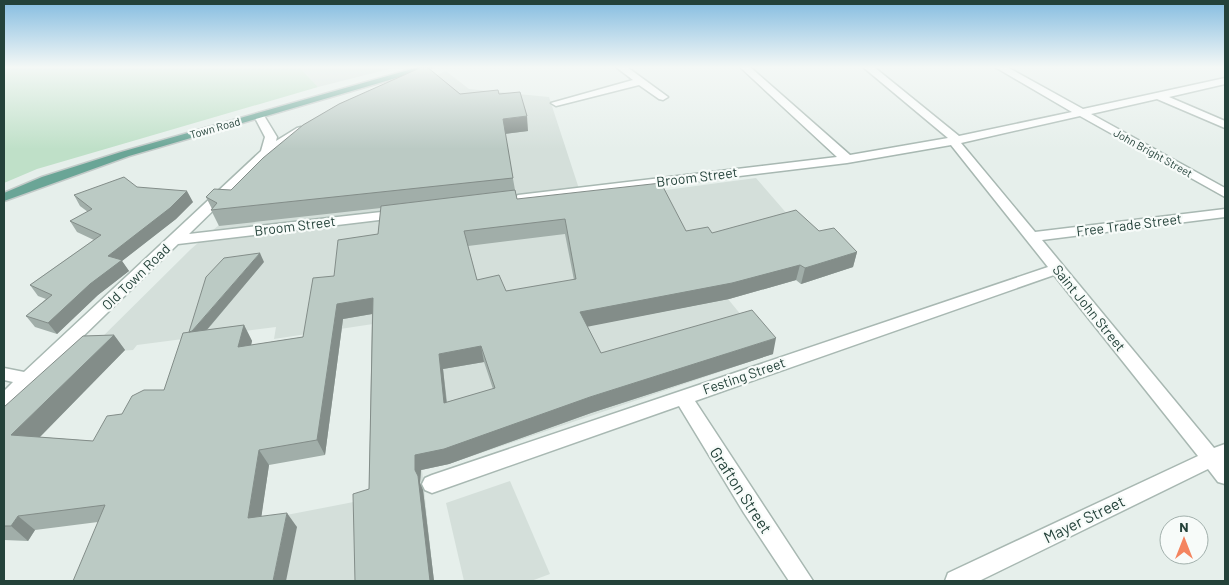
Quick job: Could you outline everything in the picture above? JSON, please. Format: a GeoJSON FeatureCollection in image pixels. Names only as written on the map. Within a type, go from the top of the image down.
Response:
{"type":"FeatureCollection","features":[{"type":"Feature","properties":{"kind":"main road","name":"Town Road"},"geometry":{"type":"LineString","coordinates":[[4,197],[46,180],[125,154],[334,94]]}},
{"type":"Feature","properties":{"kind":"street"},"geometry":{"type":"LineString","coordinates":[[355,100],[367,94]]}},
{"type":"Feature","properties":{"kind":"street"},"geometry":{"type":"LineString","coordinates":[[556,103],[590,94]]}},
{"type":"Feature","properties":{"kind":"street"},"geometry":{"type":"LineString","coordinates":[[659,94],[663,97]]}},
{"type":"Feature","properties":{"kind":"street"},"geometry":{"type":"LineString","coordinates":[[775,94],[846,159]]}},
{"type":"Feature","properties":{"kind":"street","name":"Saint John Street"},"geometry":{"type":"LineString","coordinates":[[901,94],[955,140],[1056,269],[1218,455],[1225,476]]}},
{"type":"Feature","properties":{"kind":"street","name":"John Bright Street"},"geometry":{"type":"LineString","coordinates":[[1047,94],[1225,193]]}},
{"type":"Feature","properties":{"kind":"street","name":"Broom Street"},"geometry":{"type":"LineString","coordinates":[[502,201],[846,159],[955,140],[1169,94]]}},
{"type":"Feature","properties":{"kind":"street"},"geometry":{"type":"LineString","coordinates":[[1161,96],[1225,125]]}},
{"type":"Feature","properties":{"kind":"street"},"geometry":{"type":"LineString","coordinates":[[259,116],[271,137],[267,152]]}},
{"type":"Feature","properties":{"kind":"street","name":"Old Town Road"},"geometry":{"type":"LineString","coordinates":[[4,401],[267,152],[309,125]]}},
{"type":"Feature","properties":{"kind":"street","name":"Broom Street"},"geometry":{"type":"LineString","coordinates":[[174,240],[413,212]]}},
{"type":"Feature","properties":{"kind":"street","name":"Free Trade Street"},"geometry":{"type":"LineString","coordinates":[[1032,237],[1225,213]]}},
{"type":"Feature","properties":{"kind":"street","name":"Festing Street"},"geometry":{"type":"LineString","coordinates":[[432,484],[1056,269]]}},
{"type":"Feature","properties":{"kind":"street"},"geometry":{"type":"LineString","coordinates":[[4,374],[28,380]]}},
{"type":"Feature","properties":{"kind":"street","name":"Grafton Street"},"geometry":{"type":"LineString","coordinates":[[682,397],[751,507],[802,581]]}},
{"type":"Feature","properties":{"kind":"street","name":"Mayer Street"},"geometry":{"type":"LineString","coordinates":[[956,581],[1218,455]]}},
{"type":"Feature","properties":{"kind":"shaded area"},"geometry":{"type":"Polygon","coordinates":[[[392,94],[522,94],[549,97],[583,201],[756,178],[815,246],[830,243],[853,267],[801,284],[796,280],[728,299],[773,354],[449,464],[422,470],[434,581],[73,581],[91,553],[369,499],[373,324],[274,339],[276,327],[137,345],[133,350],[86,353],[191,249],[226,219],[379,100],[392,94]]]}},
{"type":"Feature","properties":{"kind":"shaded area"},"geometry":{"type":"Polygon","coordinates":[[[510,481],[550,574],[531,581],[464,581],[446,503],[510,481]]]}},
{"type":"Feature","properties":{"kind":"green space"},"geometry":{"type":"Polygon","coordinates":[[[4,94],[293,94],[37,169],[4,183],[4,94]]]}},
{"type":"Feature","properties":{"kind":"building"},"geometry":{"type":"Polygon","coordinates":[[[361,94],[521,94],[527,116],[503,119],[513,178],[211,210],[217,203],[206,197],[214,189],[231,190],[263,158],[303,125],[339,104],[361,94]]]}},
{"type":"Feature","properties":{"kind":"building"},"geometry":{"type":"Polygon","coordinates":[[[124,177],[137,187],[187,191],[170,208],[108,256],[122,260],[90,284],[48,323],[26,316],[52,295],[30,285],[101,235],[70,221],[92,209],[74,195],[124,177]]]}},
{"type":"Feature","properties":{"kind":"building"},"geometry":{"type":"Polygon","coordinates":[[[661,183],[686,231],[708,227],[712,233],[796,210],[819,231],[834,228],[857,252],[805,268],[800,265],[732,283],[580,312],[601,353],[752,310],[776,338],[590,397],[444,449],[415,455],[415,470],[418,476],[430,581],[355,581],[353,494],[369,489],[373,298],[337,304],[317,440],[259,450],[248,518],[287,513],[273,581],[73,581],[105,505],[18,516],[11,526],[4,526],[4,407],[83,336],[114,335],[11,435],[93,441],[107,416],[122,414],[132,396],[144,390],[164,390],[183,333],[244,325],[238,347],[303,337],[313,278],[334,276],[338,240],[378,234],[381,206],[515,190],[517,199],[661,183]],[[565,219],[464,231],[477,280],[499,275],[506,291],[576,279],[565,219]],[[481,346],[439,354],[444,403],[495,388],[481,346]]]}},
{"type":"Feature","properties":{"kind":"building"},"geometry":{"type":"Polygon","coordinates":[[[260,253],[192,331],[189,332],[206,277],[224,258],[260,253]]]}}]}
